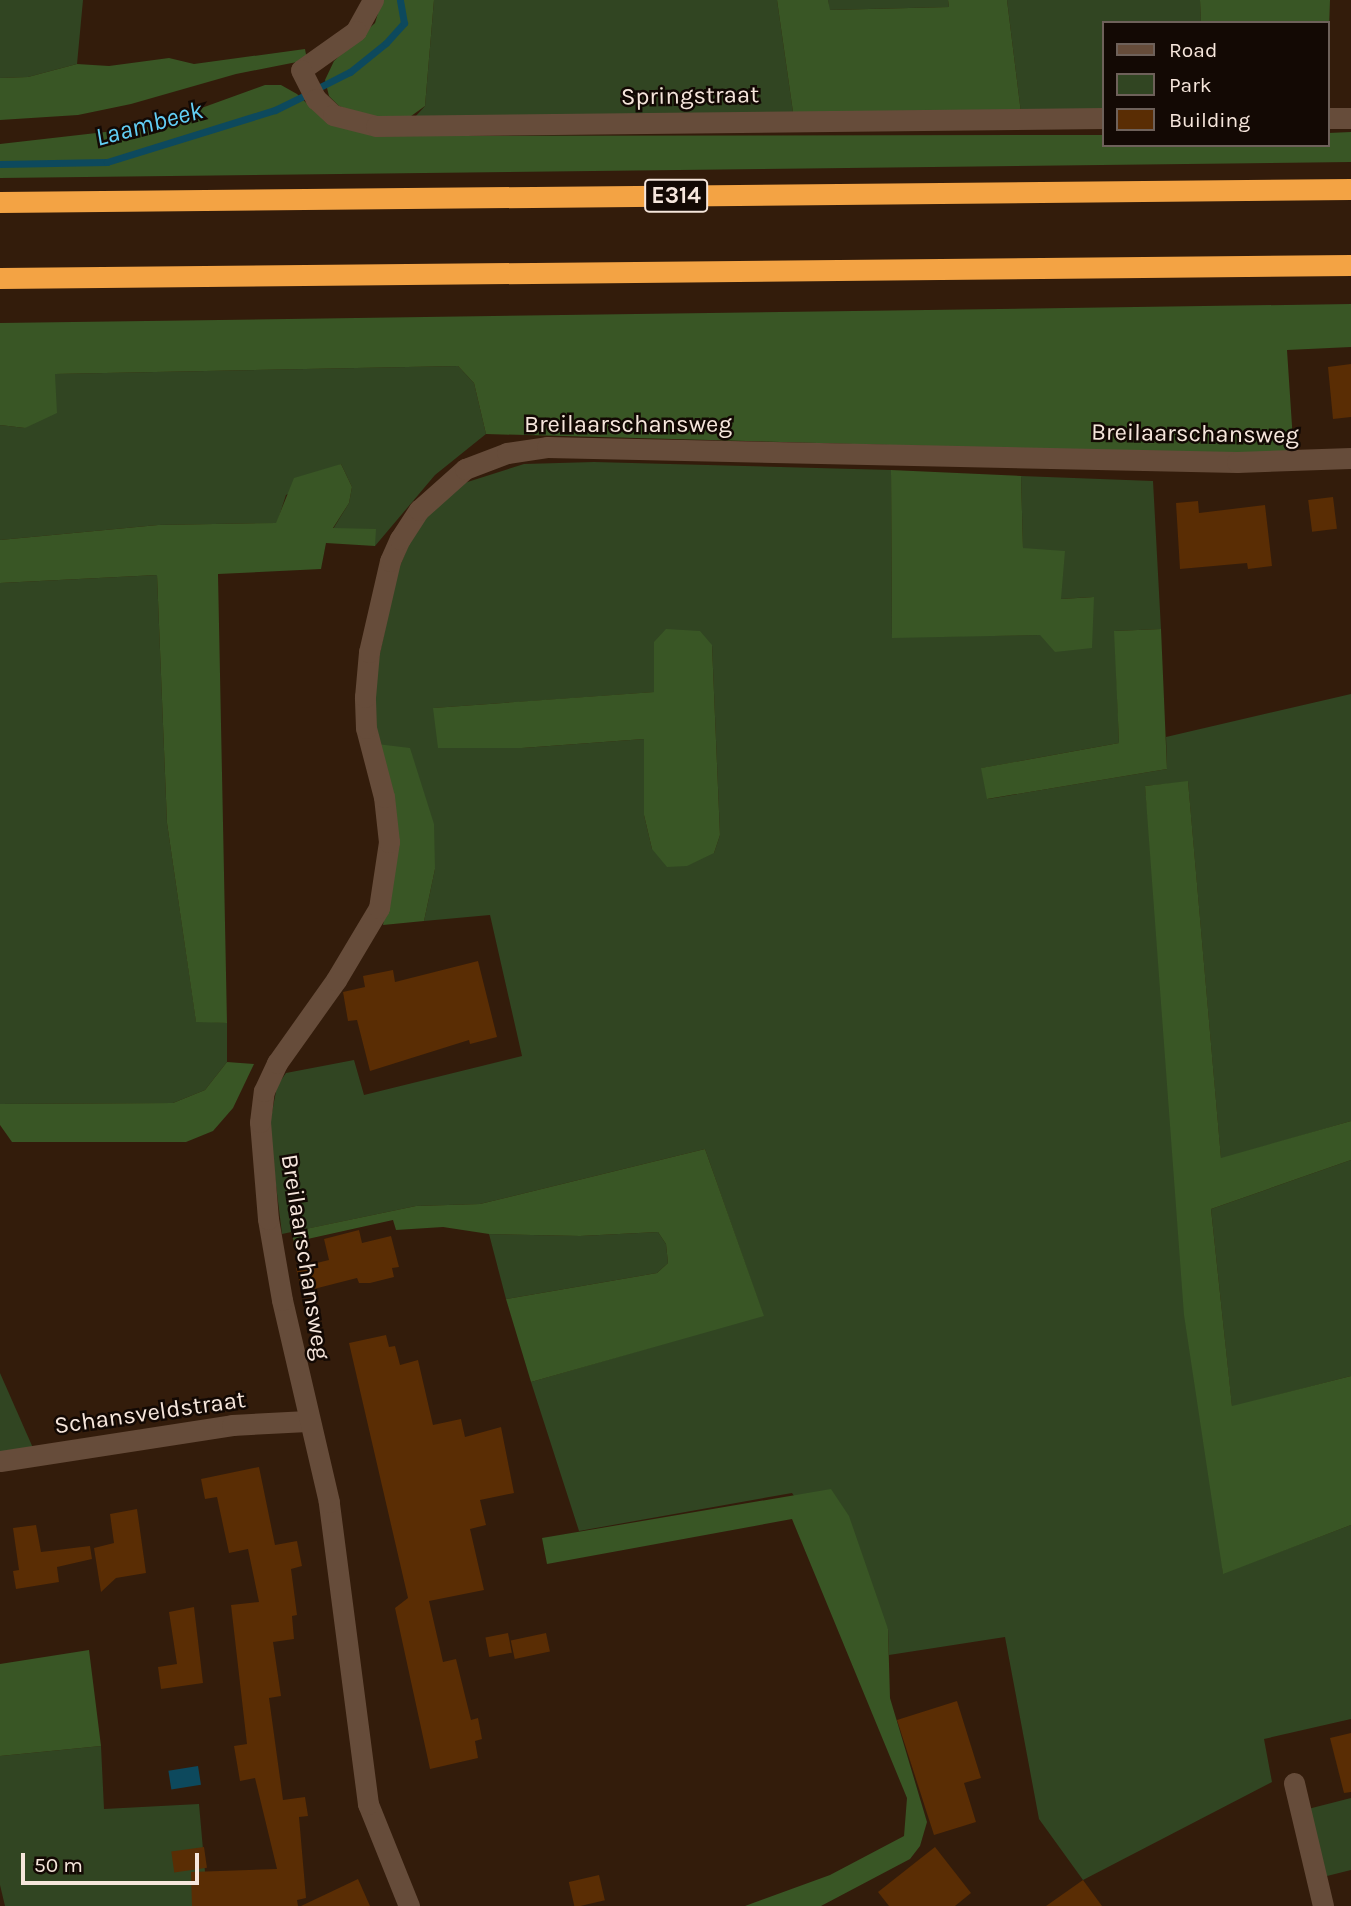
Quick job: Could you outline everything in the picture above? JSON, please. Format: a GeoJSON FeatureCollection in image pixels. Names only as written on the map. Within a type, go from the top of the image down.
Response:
{"type":"FeatureCollection","features":[{"type":"Feature","properties":{"kind":"highway","name":"E314"},"geometry":{"type":"LineString","coordinates":[[0,202],[1351,189]]}},
{"type":"Feature","properties":{"kind":"highway"},"geometry":{"type":"LineString","coordinates":[[0,278],[1351,265]]}},
{"type":"Feature","properties":{"kind":"street","name":"Springstraat"},"geometry":{"type":"LineString","coordinates":[[373,0],[356,31],[301,70],[316,99],[333,115],[376,126],[1102,118]]}},
{"type":"Feature","properties":{"kind":"street"},"geometry":{"type":"LineString","coordinates":[[1330,118],[1351,118]]}},
{"type":"Feature","properties":{"kind":"street","name":"Breilaarschansweg"},"geometry":{"type":"LineString","coordinates":[[409,1906],[368,1804],[329,1502],[307,1421],[268,1219],[260,1122],[264,1091],[277,1063],[336,980],[379,908],[389,842],[384,797],[366,728],[369,652],[395,550],[419,510],[465,469],[507,453],[547,447],[1237,462],[1351,458]]}},
{"type":"Feature","properties":{"kind":"street","name":"Schansveldstraat"},"geometry":{"type":"LineString","coordinates":[[0,1461],[232,1425],[307,1421]]}},
{"type":"Feature","properties":{"kind":"street"},"geometry":{"type":"LineString","coordinates":[[1294,1783],[1323,1906]]}},
{"type":"Feature","properties":{"kind":"green space"},"geometry":{"type":"Polygon","coordinates":[[[0,0],[83,0],[77,64],[28,77],[0,78],[0,0]]]}},
{"type":"Feature","properties":{"kind":"green space"},"geometry":{"type":"Polygon","coordinates":[[[382,0],[434,0],[425,106],[407,119],[362,115],[339,106],[329,96],[325,80],[334,61],[375,23],[382,0]]]}},
{"type":"Feature","properties":{"kind":"green space"},"geometry":{"type":"Polygon","coordinates":[[[434,0],[777,0],[793,112],[415,117],[425,106],[434,0]]]}},
{"type":"Feature","properties":{"kind":"green space"},"geometry":{"type":"Polygon","coordinates":[[[777,0],[828,0],[830,10],[949,7],[948,0],[1007,0],[1021,113],[793,112],[777,0]]]}},
{"type":"Feature","properties":{"kind":"green space"},"geometry":{"type":"Polygon","coordinates":[[[828,0],[948,0],[949,7],[829,10],[828,0]]]}},
{"type":"Feature","properties":{"kind":"green space"},"geometry":{"type":"Polygon","coordinates":[[[1007,0],[1200,0],[1201,21],[1102,21],[1102,111],[1021,113],[1007,0]]]}},
{"type":"Feature","properties":{"kind":"green space"},"geometry":{"type":"Polygon","coordinates":[[[1200,0],[1330,0],[1329,21],[1201,21],[1200,0]]]}},
{"type":"Feature","properties":{"kind":"green space"},"geometry":{"type":"Polygon","coordinates":[[[305,49],[307,60],[236,74],[131,104],[78,115],[0,120],[0,78],[28,77],[77,64],[109,66],[169,58],[194,64],[305,49]]]}},
{"type":"Feature","properties":{"kind":"green space"},"geometry":{"type":"Polygon","coordinates":[[[265,85],[281,85],[297,94],[325,121],[377,136],[1102,135],[1102,147],[1330,147],[1330,133],[1351,132],[1351,162],[0,178],[0,144],[149,127],[265,85]]]}},
{"type":"Feature","properties":{"kind":"green space"},"geometry":{"type":"Polygon","coordinates":[[[1351,304],[1351,347],[1287,350],[1294,456],[486,434],[474,383],[458,366],[55,374],[57,413],[25,428],[0,425],[0,323],[1351,304]]]}},
{"type":"Feature","properties":{"kind":"green space"},"geometry":{"type":"Polygon","coordinates":[[[458,366],[474,383],[486,434],[435,475],[375,546],[375,529],[333,529],[349,503],[352,487],[341,464],[286,495],[277,523],[158,525],[0,540],[0,425],[25,428],[54,374],[458,366]]]}},
{"type":"Feature","properties":{"kind":"green space"},"geometry":{"type":"Polygon","coordinates":[[[594,462],[891,470],[892,637],[1040,635],[1093,597],[1061,599],[1023,548],[1021,476],[1153,481],[1161,629],[1115,631],[1119,743],[982,768],[988,799],[1167,769],[1166,737],[1351,694],[1351,1121],[1221,1159],[1188,782],[1145,786],[1223,1573],[1351,1525],[1351,1719],[1264,1739],[1272,1782],[1083,1880],[1039,1819],[1005,1637],[889,1655],[888,1629],[792,1493],[579,1531],[531,1382],[763,1315],[705,1149],[480,1204],[416,1206],[282,1234],[269,1128],[277,1086],[286,1073],[354,1060],[364,1095],[522,1056],[490,915],[424,921],[435,869],[377,744],[371,714],[375,676],[397,573],[423,520],[458,485],[524,464],[594,462]],[[712,645],[655,692],[434,708],[439,748],[522,748],[644,739],[644,815],[652,849],[714,853],[720,835],[712,645]]]}},
{"type":"Feature","properties":{"kind":"green space"},"geometry":{"type":"Polygon","coordinates":[[[341,464],[352,487],[349,503],[333,528],[376,529],[375,546],[326,543],[321,569],[218,574],[227,1023],[196,1022],[167,823],[157,575],[0,583],[0,540],[158,525],[276,523],[294,478],[341,464]]]}},
{"type":"Feature","properties":{"kind":"green space"},"geometry":{"type":"Polygon","coordinates":[[[891,470],[1021,476],[1023,548],[1065,551],[1061,599],[1094,597],[1092,648],[1055,652],[1040,635],[892,638],[891,470]]]}},
{"type":"Feature","properties":{"kind":"green space"},"geometry":{"type":"Polygon","coordinates":[[[157,575],[167,823],[196,1021],[227,1023],[227,1062],[205,1090],[173,1103],[0,1104],[0,583],[157,575]]]}},
{"type":"Feature","properties":{"kind":"green space"},"geometry":{"type":"Polygon","coordinates":[[[666,629],[700,631],[712,645],[720,835],[714,853],[687,866],[667,867],[652,849],[644,815],[644,739],[522,748],[438,748],[433,708],[654,692],[654,642],[666,629]]]}},
{"type":"Feature","properties":{"kind":"green space"},"geometry":{"type":"Polygon","coordinates":[[[1161,629],[1167,769],[987,799],[981,768],[1119,743],[1114,631],[1161,629]]]}},
{"type":"Feature","properties":{"kind":"green space"},"geometry":{"type":"Polygon","coordinates":[[[377,744],[410,748],[434,824],[435,869],[424,921],[383,925],[397,849],[377,744]]]}},
{"type":"Feature","properties":{"kind":"green space"},"geometry":{"type":"Polygon","coordinates":[[[1188,781],[1221,1158],[1351,1121],[1351,1160],[1211,1209],[1232,1406],[1351,1376],[1351,1525],[1223,1574],[1184,1315],[1145,786],[1188,781]]]}},
{"type":"Feature","properties":{"kind":"green space"},"geometry":{"type":"Polygon","coordinates":[[[227,1062],[254,1064],[233,1108],[213,1131],[186,1142],[12,1142],[0,1125],[0,1104],[173,1103],[205,1090],[227,1062]]]}},
{"type":"Feature","properties":{"kind":"green space"},"geometry":{"type":"Polygon","coordinates":[[[705,1149],[764,1316],[531,1382],[506,1299],[657,1273],[668,1263],[666,1244],[658,1232],[580,1236],[489,1234],[443,1227],[396,1230],[393,1220],[294,1242],[291,1232],[416,1206],[480,1204],[705,1149]]]}},
{"type":"Feature","properties":{"kind":"green space"},"geometry":{"type":"Polygon","coordinates":[[[1351,1160],[1351,1376],[1232,1407],[1211,1209],[1351,1160]]]}},
{"type":"Feature","properties":{"kind":"green space"},"geometry":{"type":"Polygon","coordinates":[[[658,1232],[666,1244],[668,1263],[657,1273],[506,1299],[489,1234],[580,1236],[658,1232]]]}},
{"type":"Feature","properties":{"kind":"green space"},"geometry":{"type":"Polygon","coordinates":[[[0,1373],[33,1448],[0,1453],[0,1373]]]}},
{"type":"Feature","properties":{"kind":"green space"},"geometry":{"type":"Polygon","coordinates":[[[831,1489],[849,1516],[888,1629],[890,1698],[927,1822],[920,1846],[910,1859],[821,1906],[745,1906],[830,1875],[904,1836],[907,1798],[792,1519],[547,1564],[542,1538],[831,1489]]]}},
{"type":"Feature","properties":{"kind":"green space"},"geometry":{"type":"Polygon","coordinates":[[[89,1650],[101,1746],[0,1756],[0,1664],[89,1650]]]}},
{"type":"Feature","properties":{"kind":"green space"},"geometry":{"type":"Polygon","coordinates":[[[101,1746],[104,1809],[199,1804],[208,1906],[5,1906],[0,1885],[0,1756],[101,1746]]]}},
{"type":"Feature","properties":{"kind":"green space"},"geometry":{"type":"Polygon","coordinates":[[[1351,1798],[1351,1870],[1323,1877],[1308,1809],[1351,1798]]]}},
{"type":"Feature","properties":{"kind":"water"},"geometry":{"type":"Polygon","coordinates":[[[198,1766],[201,1785],[171,1789],[168,1771],[198,1766]]]}},
{"type":"Feature","properties":{"kind":"building"},"geometry":{"type":"Polygon","coordinates":[[[1351,364],[1351,417],[1333,419],[1328,367],[1351,364]]]}},
{"type":"Feature","properties":{"kind":"building"},"geometry":{"type":"Polygon","coordinates":[[[1333,497],[1337,529],[1312,532],[1308,500],[1333,497]]]}},
{"type":"Feature","properties":{"kind":"building"},"geometry":{"type":"Polygon","coordinates":[[[1198,501],[1199,513],[1265,505],[1272,566],[1248,569],[1247,563],[1180,569],[1176,503],[1198,501]]]}},
{"type":"Feature","properties":{"kind":"building"},"geometry":{"type":"Polygon","coordinates":[[[478,961],[497,1037],[470,1044],[469,1040],[370,1071],[357,1020],[348,1021],[343,992],[365,987],[363,976],[393,970],[395,982],[478,961]]]}},
{"type":"Feature","properties":{"kind":"building"},"geometry":{"type":"Polygon","coordinates":[[[359,1230],[362,1243],[391,1236],[399,1267],[392,1268],[394,1277],[370,1283],[359,1283],[357,1278],[302,1292],[296,1268],[329,1260],[324,1239],[359,1230]]]}},
{"type":"Feature","properties":{"kind":"building"},"geometry":{"type":"Polygon","coordinates":[[[386,1335],[389,1347],[395,1346],[400,1365],[418,1360],[433,1425],[461,1419],[465,1437],[501,1427],[514,1493],[480,1500],[486,1525],[470,1529],[484,1590],[429,1601],[443,1662],[456,1659],[471,1720],[478,1718],[482,1739],[475,1741],[478,1758],[430,1769],[395,1608],[408,1598],[349,1343],[386,1335]]]}},
{"type":"Feature","properties":{"kind":"building"},"geometry":{"type":"Polygon","coordinates":[[[259,1467],[275,1545],[297,1541],[302,1566],[291,1569],[297,1615],[292,1616],[294,1639],[273,1642],[281,1696],[269,1698],[283,1800],[305,1797],[308,1816],[299,1817],[306,1898],[297,1900],[298,1906],[192,1906],[191,1872],[277,1869],[255,1778],[240,1781],[234,1746],[247,1744],[231,1605],[259,1602],[248,1549],[229,1553],[217,1497],[205,1499],[201,1479],[259,1467]]]}},
{"type":"Feature","properties":{"kind":"building"},"geometry":{"type":"Polygon","coordinates":[[[137,1509],[146,1573],[116,1578],[101,1592],[94,1548],[114,1543],[110,1514],[137,1509]]]}},
{"type":"Feature","properties":{"kind":"building"},"geometry":{"type":"Polygon","coordinates":[[[36,1525],[41,1552],[90,1546],[92,1559],[57,1567],[59,1582],[16,1589],[13,1571],[19,1570],[13,1528],[36,1525]]]}},
{"type":"Feature","properties":{"kind":"building"},"geometry":{"type":"Polygon","coordinates":[[[194,1607],[203,1683],[161,1689],[158,1667],[177,1664],[169,1612],[194,1607]]]}},
{"type":"Feature","properties":{"kind":"building"},"geometry":{"type":"Polygon","coordinates":[[[508,1633],[512,1653],[489,1657],[485,1637],[508,1633]]]}},
{"type":"Feature","properties":{"kind":"building"},"geometry":{"type":"Polygon","coordinates":[[[546,1633],[550,1652],[515,1659],[511,1640],[546,1633]]]}},
{"type":"Feature","properties":{"kind":"building"},"geometry":{"type":"Polygon","coordinates":[[[957,1701],[981,1778],[964,1783],[976,1822],[934,1835],[897,1720],[957,1701]]]}},
{"type":"Feature","properties":{"kind":"building"},"geometry":{"type":"Polygon","coordinates":[[[1351,1733],[1351,1792],[1344,1793],[1330,1738],[1351,1733]]]}},
{"type":"Feature","properties":{"kind":"building"},"geometry":{"type":"Polygon","coordinates":[[[204,1847],[207,1868],[174,1872],[171,1852],[204,1847]]]}},
{"type":"Feature","properties":{"kind":"building"},"geometry":{"type":"Polygon","coordinates":[[[935,1847],[971,1893],[955,1906],[889,1906],[878,1892],[935,1847]]]}},
{"type":"Feature","properties":{"kind":"building"},"geometry":{"type":"Polygon","coordinates":[[[599,1875],[605,1900],[574,1906],[569,1882],[599,1875]]]}},
{"type":"Feature","properties":{"kind":"building"},"geometry":{"type":"Polygon","coordinates":[[[358,1879],[370,1906],[301,1906],[358,1879]]]}},
{"type":"Feature","properties":{"kind":"building"},"geometry":{"type":"Polygon","coordinates":[[[1083,1880],[1102,1906],[1046,1906],[1083,1880]]]}},
{"type":"Feature","properties":{"kind":"waterway","name":"Laambeek"},"geometry":{"type":"LineString","coordinates":[[320,87],[350,72],[386,43],[404,23],[400,0]]}},
{"type":"Feature","properties":{"kind":"waterway","name":"Laambeek"},"geometry":{"type":"LineString","coordinates":[[0,164],[107,162],[275,110],[304,96]]}}]}
